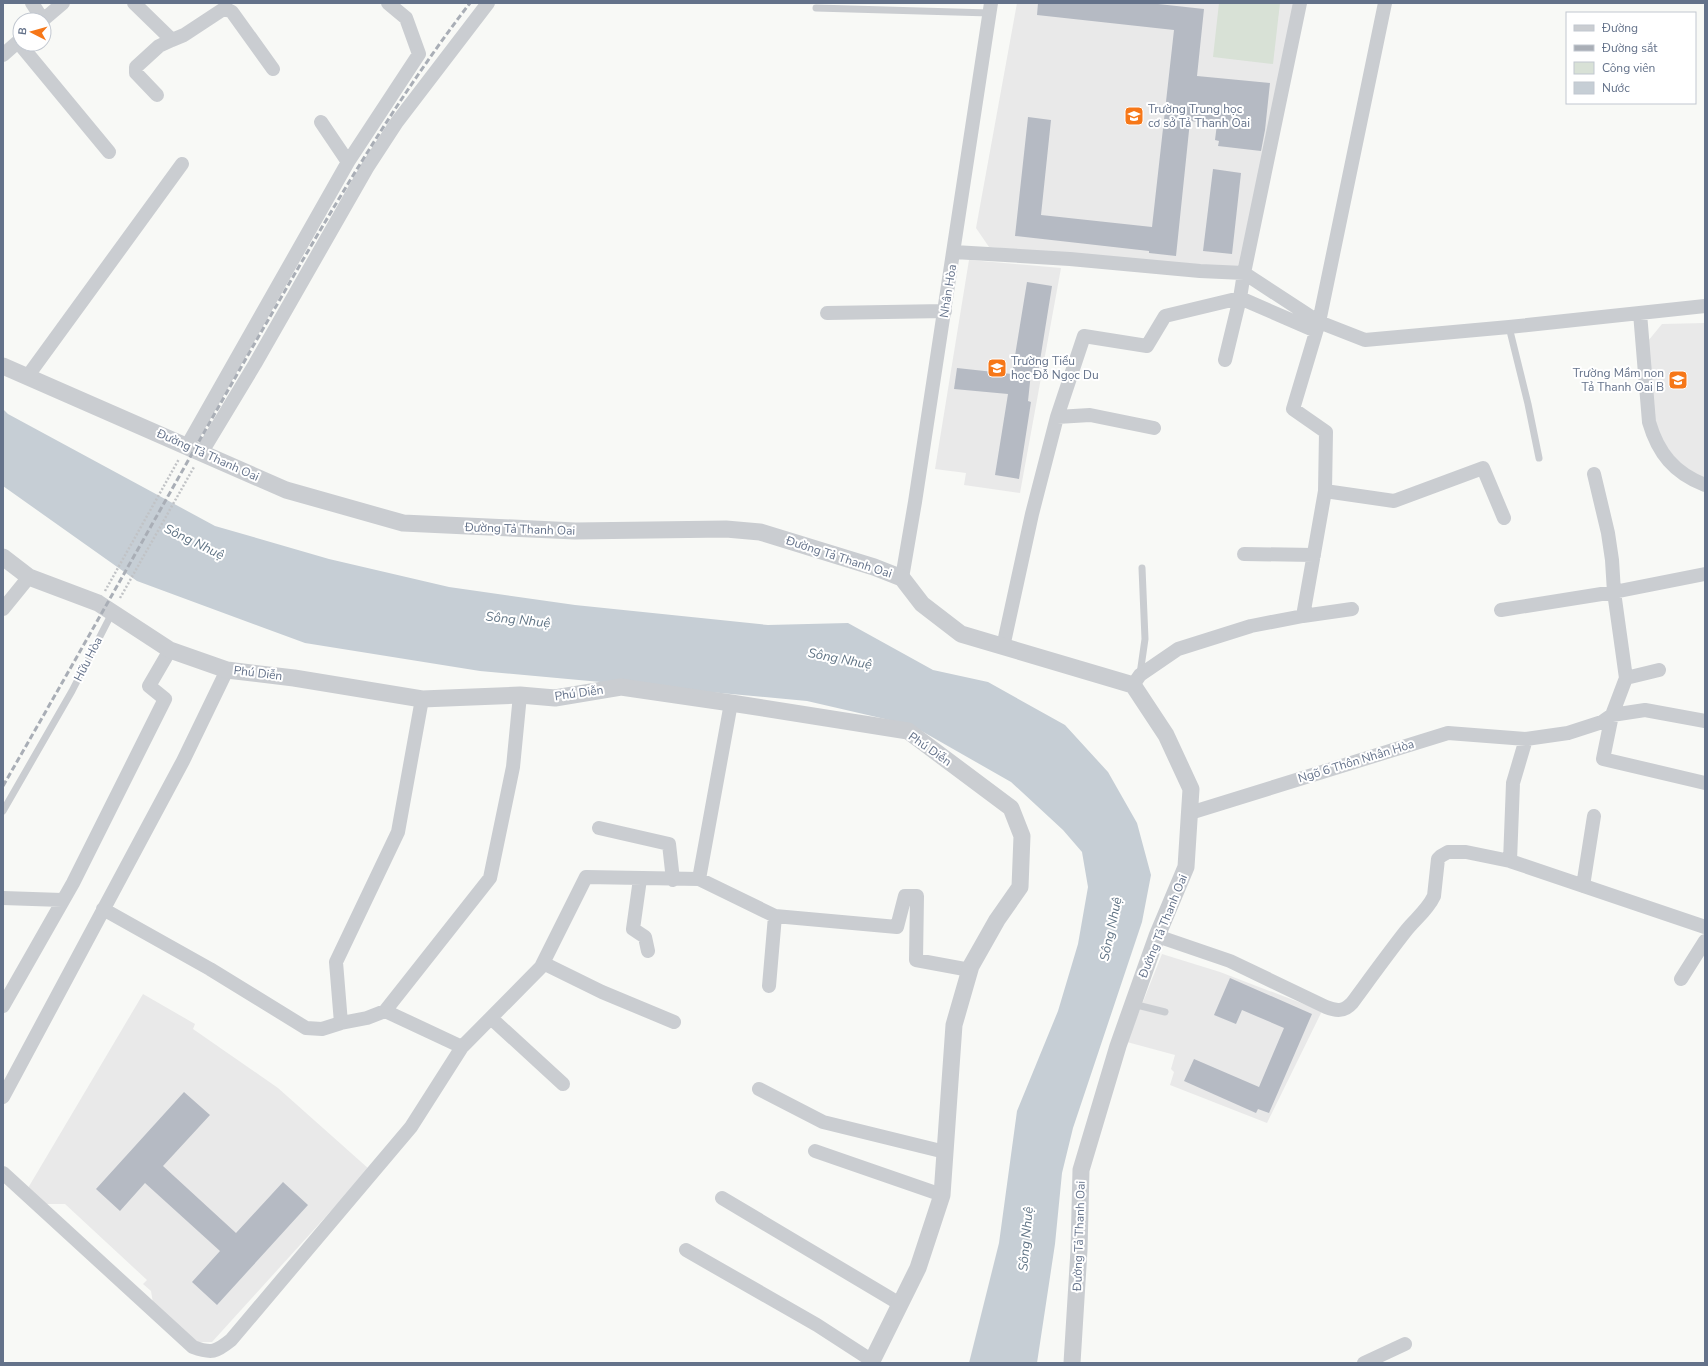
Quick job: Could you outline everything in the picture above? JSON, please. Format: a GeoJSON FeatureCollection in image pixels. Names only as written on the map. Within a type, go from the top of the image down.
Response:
{"type":"FeatureCollection","features":[{"type":"Feature","properties":{"kind":"street"},"geometry":{"type":"LineString","coordinates":[[32,3],[38,12]]}},
{"type":"Feature","properties":{"kind":"street"},"geometry":{"type":"LineString","coordinates":[[52,12],[63,3]]}},
{"type":"Feature","properties":{"kind":"street"},"geometry":{"type":"LineString","coordinates":[[134,3],[172,40]]}},
{"type":"Feature","properties":{"kind":"street"},"geometry":{"type":"LineString","coordinates":[[189,453],[348,162],[419,54],[406,18],[388,3]]}},
{"type":"Feature","properties":{"kind":"street"},"geometry":{"type":"LineString","coordinates":[[189,453],[255,364],[367,168],[402,116],[488,3]]}},
{"type":"Feature","properties":{"kind":"street"},"geometry":{"type":"LineString","coordinates":[[1226,360],[1300,3]]}},
{"type":"Feature","properties":{"kind":"street"},"geometry":{"type":"LineString","coordinates":[[1303,616],[1326,491],[1326,432],[1293,409],[1318,326],[1386,3]]}},
{"type":"Feature","properties":{"kind":"street","name":"Nhân Hòa"},"geometry":{"type":"LineString","coordinates":[[902,578],[954,252],[990,8]]}},
{"type":"Feature","properties":{"kind":"street"},"geometry":{"type":"LineString","coordinates":[[157,95],[136,73],[136,67],[159,46],[184,35],[222,10],[232,12],[273,69]]}},
{"type":"Feature","properties":{"kind":"street"},"geometry":{"type":"LineString","coordinates":[[3,55],[12,47]]}},
{"type":"Feature","properties":{"kind":"street"},"geometry":{"type":"LineString","coordinates":[[28,52],[109,152]]}},
{"type":"Feature","properties":{"kind":"street"},"geometry":{"type":"LineString","coordinates":[[320,122],[348,162]]}},
{"type":"Feature","properties":{"kind":"street"},"geometry":{"type":"LineString","coordinates":[[27,377],[182,164]]}},
{"type":"Feature","properties":{"kind":"street"},"geometry":{"type":"LineString","coordinates":[[954,252],[1070,258],[1200,271],[1244,273],[1318,326]]}},
{"type":"Feature","properties":{"kind":"street"},"geometry":{"type":"LineString","coordinates":[[1003,647],[1032,514],[1058,417],[1084,336],[1147,346],[1165,316],[1240,298],[1318,326],[1365,340],[1509,327],[1705,306]]}},
{"type":"Feature","properties":{"kind":"street"},"geometry":{"type":"LineString","coordinates":[[827,313],[944,311]]}},
{"type":"Feature","properties":{"kind":"street"},"geometry":{"type":"LineString","coordinates":[[1640,313],[1649,422],[1654,438],[1666,457],[1678,471],[1705,485]]}},
{"type":"Feature","properties":{"kind":"street","name":"Đường Tả Thanh Oai"},"geometry":{"type":"LineString","coordinates":[[3,366],[189,453],[286,490],[403,523],[575,531],[726,529],[760,532],[874,567],[902,578],[922,604],[961,634],[1003,647],[1137,680],[1166,735],[1191,789],[1186,867],[1157,936],[1118,1046],[1081,1170],[1079,1250],[1072,1363]]}},
{"type":"Feature","properties":{"kind":"street"},"geometry":{"type":"LineString","coordinates":[[1058,417],[1090,414],[1154,428]]}},
{"type":"Feature","properties":{"kind":"street"},"geometry":{"type":"LineString","coordinates":[[1326,491],[1394,500],[1483,468],[1504,518]]}},
{"type":"Feature","properties":{"kind":"street"},"geometry":{"type":"LineString","coordinates":[[1594,474],[1608,533],[1612,560],[1614,592],[1626,678],[1612,715],[1603,759],[1705,783]]}},
{"type":"Feature","properties":{"kind":"street"},"geometry":{"type":"LineString","coordinates":[[1244,554],[1314,555]]}},
{"type":"Feature","properties":{"kind":"street"},"geometry":{"type":"LineString","coordinates":[[3,558],[29,577],[98,603],[116,606]]}},
{"type":"Feature","properties":{"kind":"street"},"geometry":{"type":"LineString","coordinates":[[1501,610],[1614,592],[1705,574]]}},
{"type":"Feature","properties":{"kind":"street"},"geometry":{"type":"LineString","coordinates":[[3,609],[29,577]]}},
{"type":"Feature","properties":{"kind":"street","name":"Phú Diễn"},"geometry":{"type":"LineString","coordinates":[[116,606],[170,650],[227,670],[294,678],[422,700],[520,696],[555,698],[621,687],[732,703],[908,732],[1011,808],[1022,836],[1020,887],[997,920],[970,970]]}},
{"type":"Feature","properties":{"kind":"street"},"geometry":{"type":"LineString","coordinates":[[1137,680],[1178,649],[1251,626],[1303,616],[1352,609]]}},
{"type":"Feature","properties":{"kind":"street"},"geometry":{"type":"LineString","coordinates":[[3,1006],[73,883],[165,699],[149,686],[170,650]]}},
{"type":"Feature","properties":{"kind":"street"},"geometry":{"type":"LineString","coordinates":[[3,1097],[183,761],[227,670]]}},
{"type":"Feature","properties":{"kind":"street"},"geometry":{"type":"LineString","coordinates":[[1626,678],[1659,670]]}},
{"type":"Feature","properties":{"kind":"street"},"geometry":{"type":"LineString","coordinates":[[103,909],[210,968],[302,1026],[322,1029],[341,1023],[367,1018],[385,1011],[490,878],[513,767],[520,696]]}},
{"type":"Feature","properties":{"kind":"street"},"geometry":{"type":"LineString","coordinates":[[341,1023],[336,962],[398,832],[422,700]]}},
{"type":"Feature","properties":{"kind":"street"},"geometry":{"type":"LineString","coordinates":[[699,879],[732,703]]}},
{"type":"Feature","properties":{"kind":"street","name":"Ngõ 6 Thôn Nhân Hòa"},"geometry":{"type":"LineString","coordinates":[[1190,812],[1448,733],[1526,739],[1568,733],[1602,722],[1612,715],[1645,710],[1705,721]]}},
{"type":"Feature","properties":{"kind":"street"},"geometry":{"type":"LineString","coordinates":[[1510,861],[1513,782],[1526,739]]}},
{"type":"Feature","properties":{"kind":"street"},"geometry":{"type":"LineString","coordinates":[[1583,886],[1594,816]]}},
{"type":"Feature","properties":{"kind":"street"},"geometry":{"type":"LineString","coordinates":[[599,828],[670,844],[673,880]]}},
{"type":"Feature","properties":{"kind":"street"},"geometry":{"type":"LineString","coordinates":[[1157,936],[1230,961],[1326,1007],[1341,1010],[1352,1004],[1406,930],[1420,918],[1434,896],[1437,863],[1441,856],[1448,852],[1466,852],[1510,861],[1705,927]]}},
{"type":"Feature","properties":{"kind":"street"},"geometry":{"type":"LineString","coordinates":[[3,1173],[194,1347],[206,1352],[217,1351],[231,1340],[411,1127],[462,1047],[541,967],[586,877],[673,880],[699,879],[775,916],[897,927],[905,896],[917,896],[916,960],[970,970],[954,1025],[942,1195],[918,1268],[871,1362],[816,1325],[686,1250]]}},
{"type":"Feature","properties":{"kind":"street"},"geometry":{"type":"LineString","coordinates":[[640,879],[633,929],[645,936],[648,952]]}},
{"type":"Feature","properties":{"kind":"street"},"geometry":{"type":"LineString","coordinates":[[3,898],[62,900]]}},
{"type":"Feature","properties":{"kind":"street"},"geometry":{"type":"LineString","coordinates":[[768,986],[775,916]]}},
{"type":"Feature","properties":{"kind":"street"},"geometry":{"type":"LineString","coordinates":[[1681,979],[1705,941]]}},
{"type":"Feature","properties":{"kind":"street"},"geometry":{"type":"LineString","coordinates":[[543,963],[602,992],[674,1022]]}},
{"type":"Feature","properties":{"kind":"street"},"geometry":{"type":"LineString","coordinates":[[385,1011],[462,1047]]}},
{"type":"Feature","properties":{"kind":"street"},"geometry":{"type":"LineString","coordinates":[[491,1018],[563,1084]]}},
{"type":"Feature","properties":{"kind":"street"},"geometry":{"type":"LineString","coordinates":[[760,1089],[823,1122],[945,1152]]}},
{"type":"Feature","properties":{"kind":"street"},"geometry":{"type":"LineString","coordinates":[[815,1151],[942,1195]]}},
{"type":"Feature","properties":{"kind":"street"},"geometry":{"type":"LineString","coordinates":[[722,1198],[900,1304]]}},
{"type":"Feature","properties":{"kind":"street"},"geometry":{"type":"LineString","coordinates":[[1364,1363],[1405,1344]]}},
{"type":"Feature","properties":{"kind":"lane"},"geometry":{"type":"LineString","coordinates":[[816,8],[990,8]]}},
{"type":"Feature","properties":{"kind":"lane"},"geometry":{"type":"LineString","coordinates":[[1509,327],[1528,404],[1539,458]]}},
{"type":"Feature","properties":{"kind":"lane"},"geometry":{"type":"LineString","coordinates":[[1137,680],[1145,639],[1142,568]]}},
{"type":"Feature","properties":{"kind":"lane","name":"Hữu Hòa"},"geometry":{"type":"LineString","coordinates":[[3,811],[72,691],[116,606]]}},
{"type":"Feature","properties":{"kind":"lane"},"geometry":{"type":"LineString","coordinates":[[1133,1004],[1165,1012]]}},
{"type":"Feature","properties":{"kind":"path"},"geometry":{"type":"LineString","coordinates":[[105,591],[189,453]]}},
{"type":"Feature","properties":{"kind":"path"},"geometry":{"type":"LineString","coordinates":[[116,606],[193,469]]}},
{"type":"Feature","properties":{"kind":"shaded area","name":"Trường Trung học cơ sở Tả Thanh Oai"},"geometry":{"type":"Polygon","coordinates":[[[1017,3],[1295,3],[1242,263],[1235,268],[989,247],[976,228],[1017,3]]]}},
{"type":"Feature","properties":{"kind":"shaded area","name":"Trường Tiểu học Đỗ Ngọc Du"},"geometry":{"type":"Polygon","coordinates":[[[969,260],[1061,268],[1020,493],[964,485],[966,473],[935,469],[969,260]]]}},
{"type":"Feature","properties":{"kind":"shaded area","name":"Trường Mầm non Tả Thanh Oai B"},"geometry":{"type":"Polygon","coordinates":[[[1705,323],[1705,480],[1687,471],[1665,448],[1654,419],[1648,341],[1662,324],[1705,323]]]}},
{"type":"Feature","properties":{"kind":"shaded area"},"geometry":{"type":"Polygon","coordinates":[[[1162,954],[1220,972],[1322,1011],[1267,1123],[1170,1085],[1174,1072],[1171,1069],[1175,1055],[1127,1042],[1162,954]]]}},
{"type":"Feature","properties":{"kind":"shaded area"},"geometry":{"type":"Polygon","coordinates":[[[143,994],[195,1024],[193,1029],[278,1088],[369,1169],[212,1342],[197,1342],[153,1303],[151,1291],[143,1284],[147,1280],[65,1204],[45,1204],[28,1188],[143,994]]]}},
{"type":"Feature","properties":{"kind":"green space"},"geometry":{"type":"Polygon","coordinates":[[[1219,3],[1280,3],[1273,64],[1213,57],[1219,3]]]}},
{"type":"Feature","properties":{"kind":"water","name":"Sông Nhuệ"},"geometry":{"type":"Polygon","coordinates":[[[3,409],[8,414],[215,526],[329,559],[449,587],[575,605],[768,625],[848,623],[933,670],[988,682],[1065,725],[1108,772],[1137,823],[1151,875],[1142,922],[1073,1128],[1062,1173],[1055,1244],[1037,1363],[969,1363],[999,1243],[1017,1111],[1058,1011],[1078,944],[1088,887],[1082,852],[1063,830],[1011,782],[911,725],[807,701],[480,671],[305,643],[137,581],[3,486],[3,409]]]}},
{"type":"Feature","properties":{"kind":"building"},"geometry":{"type":"Polygon","coordinates":[[[1038,3],[1149,3],[1204,9],[1197,76],[1270,83],[1265,130],[1261,151],[1218,146],[1219,141],[1215,140],[1217,124],[1190,121],[1176,256],[1149,253],[1149,251],[1015,236],[1028,117],[1051,120],[1041,215],[1152,227],[1174,30],[1037,15],[1038,3]]]}},
{"type":"Feature","properties":{"kind":"building"},"geometry":{"type":"Polygon","coordinates":[[[1213,169],[1241,173],[1232,254],[1203,251],[1213,169]]]}},
{"type":"Feature","properties":{"kind":"building"},"geometry":{"type":"Polygon","coordinates":[[[1027,282],[1052,286],[1038,373],[1031,373],[1028,401],[1031,402],[1019,479],[995,475],[1008,394],[954,389],[957,368],[1012,374],[1027,282]]]}},
{"type":"Feature","properties":{"kind":"building"},"geometry":{"type":"Polygon","coordinates":[[[1230,978],[1312,1014],[1269,1113],[1258,1109],[1256,1113],[1184,1081],[1194,1059],[1259,1087],[1284,1028],[1242,1010],[1236,1024],[1214,1015],[1230,978]]]}},
{"type":"Feature","properties":{"kind":"building"},"geometry":{"type":"Polygon","coordinates":[[[184,1092],[210,1115],[163,1166],[236,1233],[283,1182],[308,1205],[217,1305],[192,1282],[220,1251],[145,1183],[120,1211],[96,1189],[184,1092]]]}},
{"type":"Feature","properties":{"kind":"railway"},"geometry":{"type":"LineString","coordinates":[[3,786],[329,215],[410,86],[470,3]]}},
{"type":"Feature","properties":{"kind":"place","name":"Trường Trung học cơ sở Tả Thanh Oai"},"geometry":{"type":"Point","coordinates":[1134,116]}},
{"type":"Feature","properties":{"kind":"place","name":"Trường Tiểu học Đỗ Ngọc Du"},"geometry":{"type":"Point","coordinates":[997,368]}},
{"type":"Feature","properties":{"kind":"place","name":"Trường Mầm non Tả Thanh Oai B"},"geometry":{"type":"Point","coordinates":[1678,380]}}]}
